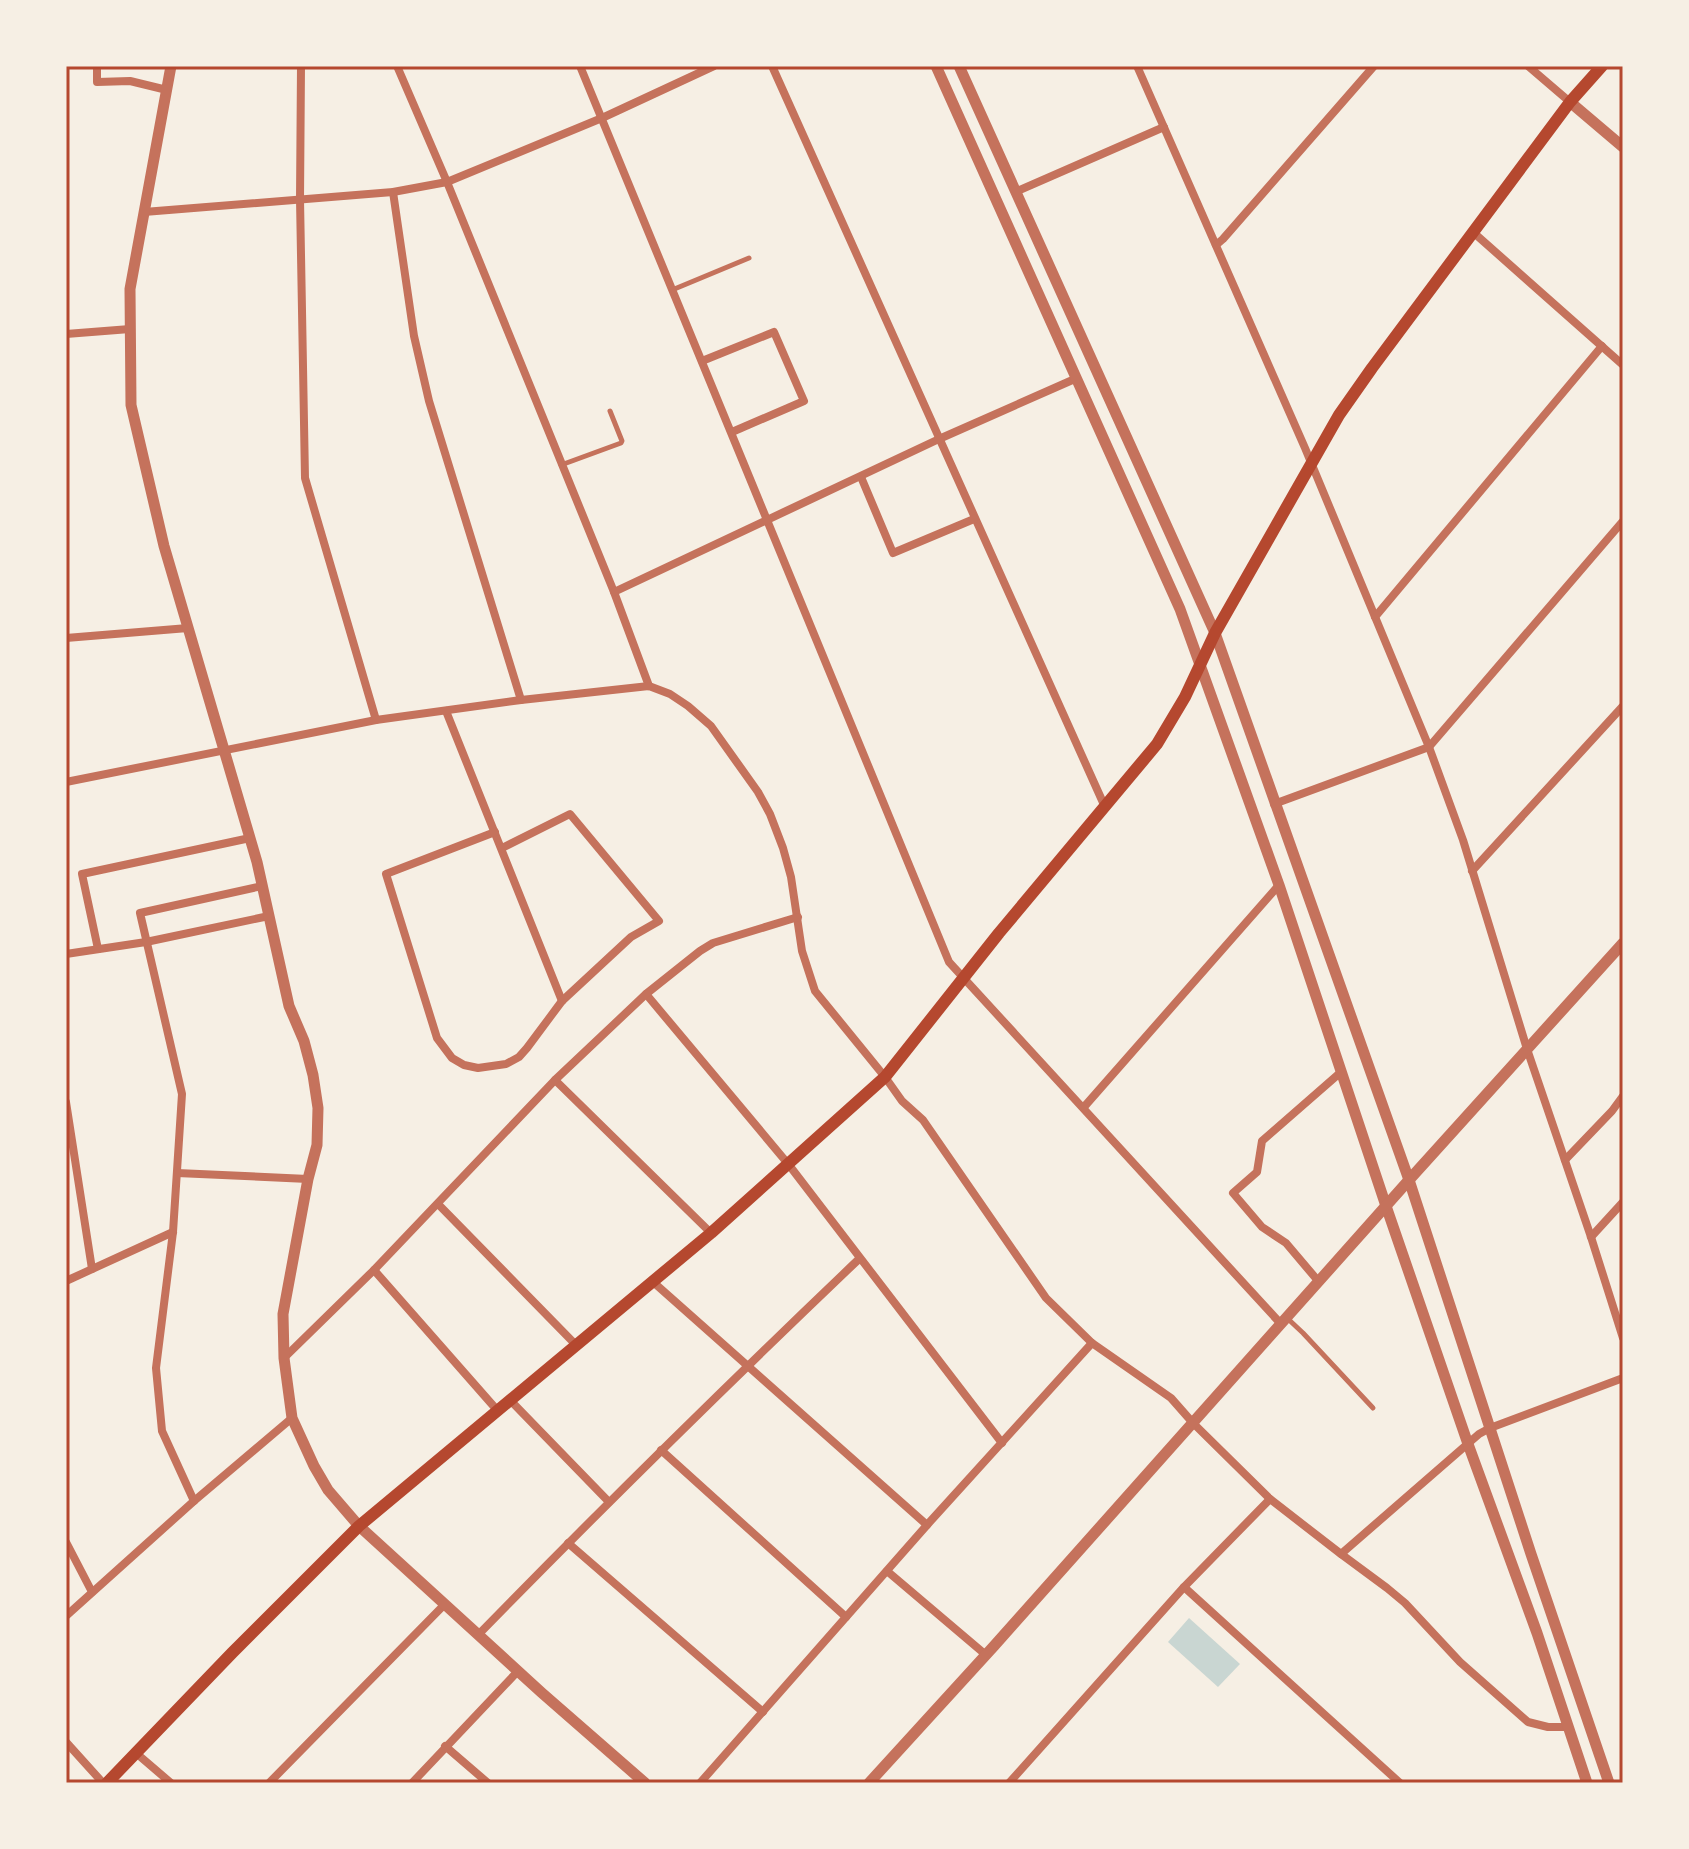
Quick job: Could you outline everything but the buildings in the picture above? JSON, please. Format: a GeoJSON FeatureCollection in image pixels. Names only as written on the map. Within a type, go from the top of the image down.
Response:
{"type":"FeatureCollection","features":[{"type":"Feature","properties":{"kind":"main road"},"geometry":{"type":"LineString","coordinates":[[105,1783],[359,1526],[711,1233],[885,1077],[999,933],[1157,744],[1185,697],[1215,633],[1339,415],[1570,102],[1602,66]]}},
{"type":"Feature","properties":{"kind":"street"},"geometry":{"type":"LineString","coordinates":[[97,66],[97,82],[130,81],[167,90]]}},
{"type":"Feature","properties":{"kind":"street"},"geometry":{"type":"LineString","coordinates":[[171,66],[130,289],[131,405],[164,546],[250,838],[289,1006],[304,1041],[313,1075],[318,1108],[317,1145],[283,1314],[284,1358],[292,1418],[328,1490],[359,1526],[641,1782]]}},
{"type":"Feature","properties":{"kind":"street"},"geometry":{"type":"LineString","coordinates":[[301,66],[305,478],[376,720]]}},
{"type":"Feature","properties":{"kind":"street"},"geometry":{"type":"LineString","coordinates":[[397,66],[614,592],[649,686]]}},
{"type":"Feature","properties":{"kind":"street"},"geometry":{"type":"LineString","coordinates":[[580,66],[949,962],[1284,1321]]}},
{"type":"Feature","properties":{"kind":"street"},"geometry":{"type":"LineString","coordinates":[[144,212],[393,192],[447,182],[602,118],[714,66]]}},
{"type":"Feature","properties":{"kind":"street"},"geometry":{"type":"LineString","coordinates":[[772,66],[1105,807]]}},
{"type":"Feature","properties":{"kind":"street"},"geometry":{"type":"LineString","coordinates":[[936,66],[1180,609],[1279,885],[1386,1206],[1587,1783]]}},
{"type":"Feature","properties":{"kind":"street"},"geometry":{"type":"LineString","coordinates":[[959,66],[1215,633],[1409,1180],[1609,1783]]}},
{"type":"Feature","properties":{"kind":"street"},"geometry":{"type":"LineString","coordinates":[[1137,66],[1312,464],[1429,747],[1623,1338]]}},
{"type":"Feature","properties":{"kind":"street"},"geometry":{"type":"LineString","coordinates":[[1216,245],[1374,66]]}},
{"type":"Feature","properties":{"kind":"street"},"geometry":{"type":"LineString","coordinates":[[1528,66],[1623,147]]}},
{"type":"Feature","properties":{"kind":"street"},"geometry":{"type":"LineString","coordinates":[[1015,192],[1164,127]]}},
{"type":"Feature","properties":{"kind":"street"},"geometry":{"type":"LineString","coordinates":[[393,192],[414,336],[429,401],[521,700]]}},
{"type":"Feature","properties":{"kind":"street"},"geometry":{"type":"LineString","coordinates":[[1474,233],[1623,365]]}},
{"type":"Feature","properties":{"kind":"street"},"geometry":{"type":"LineString","coordinates":[[66,334],[130,329]]}},
{"type":"Feature","properties":{"kind":"street"},"geometry":{"type":"LineString","coordinates":[[702,361],[774,332],[804,401],[732,432]]}},
{"type":"Feature","properties":{"kind":"street"},"geometry":{"type":"LineString","coordinates":[[1375,617],[1602,346]]}},
{"type":"Feature","properties":{"kind":"street"},"geometry":{"type":"LineString","coordinates":[[614,592],[939,439],[1077,378]]}},
{"type":"Feature","properties":{"kind":"street"},"geometry":{"type":"LineString","coordinates":[[861,477],[893,553],[974,519]]}},
{"type":"Feature","properties":{"kind":"street"},"geometry":{"type":"LineString","coordinates":[[1274,804],[1429,747],[1623,521]]}},
{"type":"Feature","properties":{"kind":"street"},"geometry":{"type":"LineString","coordinates":[[66,638],[188,628]]}},
{"type":"Feature","properties":{"kind":"street"},"geometry":{"type":"LineString","coordinates":[[66,782],[376,720],[649,686],[670,694],[711,726],[770,814],[783,848],[802,951],[815,991],[902,1101],[923,1120],[1046,1298],[1092,1343],[1171,1398],[1270,1499],[1405,1603],[1460,1662],[1528,1722],[1548,1727],[1569,1727]]}},
{"type":"Feature","properties":{"kind":"street"},"geometry":{"type":"LineString","coordinates":[[1472,871],[1623,706]]}},
{"type":"Feature","properties":{"kind":"street"},"geometry":{"type":"LineString","coordinates":[[446,711],[562,1001]]}},
{"type":"Feature","properties":{"kind":"street"},"geometry":{"type":"LineString","coordinates":[[495,832],[386,874],[437,1038],[452,1058],[478,1068],[506,1064],[519,1057],[562,1001],[631,937],[659,921],[570,814],[502,848]]}},
{"type":"Feature","properties":{"kind":"street"},"geometry":{"type":"LineString","coordinates":[[98,949],[82,874],[250,838]]}},
{"type":"Feature","properties":{"kind":"street"},"geometry":{"type":"LineString","coordinates":[[1084,1107],[1279,885]]}},
{"type":"Feature","properties":{"kind":"street"},"geometry":{"type":"LineString","coordinates":[[194,1501],[162,1431],[156,1368],[173,1232],[182,1094],[140,913],[262,886]]}},
{"type":"Feature","properties":{"kind":"street"},"geometry":{"type":"LineString","coordinates":[[66,954],[146,942],[269,916]]}},
{"type":"Feature","properties":{"kind":"street"},"geometry":{"type":"LineString","coordinates":[[284,1358],[374,1270],[555,1080],[646,994],[713,943],[798,917]]}},
{"type":"Feature","properties":{"kind":"street"},"geometry":{"type":"LineString","coordinates":[[869,1783],[1623,943]]}},
{"type":"Feature","properties":{"kind":"street"},"geometry":{"type":"LineString","coordinates":[[646,994],[789,1165],[1002,1443]]}},
{"type":"Feature","properties":{"kind":"street"},"geometry":{"type":"LineString","coordinates":[[1319,1282],[1286,1243],[1262,1227],[1233,1193],[1257,1172],[1262,1141],[1341,1072]]}},
{"type":"Feature","properties":{"kind":"street"},"geometry":{"type":"LineString","coordinates":[[555,1080],[711,1233]]}},
{"type":"Feature","properties":{"kind":"street"},"geometry":{"type":"LineString","coordinates":[[1565,1160],[1623,1096]]}},
{"type":"Feature","properties":{"kind":"street"},"geometry":{"type":"LineString","coordinates":[[66,1102],[92,1269]]}},
{"type":"Feature","properties":{"kind":"street"},"geometry":{"type":"LineString","coordinates":[[177,1173],[308,1179]]}},
{"type":"Feature","properties":{"kind":"street"},"geometry":{"type":"LineString","coordinates":[[1591,1237],[1623,1202]]}},
{"type":"Feature","properties":{"kind":"street"},"geometry":{"type":"LineString","coordinates":[[438,1204],[576,1345]]}},
{"type":"Feature","properties":{"kind":"street"},"geometry":{"type":"LineString","coordinates":[[66,1281],[173,1232]]}},
{"type":"Feature","properties":{"kind":"street"},"geometry":{"type":"LineString","coordinates":[[478,1635],[661,1450],[859,1259]]}},
{"type":"Feature","properties":{"kind":"street"},"geometry":{"type":"LineString","coordinates":[[374,1270],[497,1410]]}},
{"type":"Feature","properties":{"kind":"street"},"geometry":{"type":"LineString","coordinates":[[652,1281],[927,1525]]}},
{"type":"Feature","properties":{"kind":"street"},"geometry":{"type":"LineString","coordinates":[[700,1783],[1092,1343]]}},
{"type":"Feature","properties":{"kind":"street"},"geometry":{"type":"LineString","coordinates":[[1341,1554],[1479,1434],[1623,1378]]}},
{"type":"Feature","properties":{"kind":"street"},"geometry":{"type":"LineString","coordinates":[[510,1400],[609,1502]]}},
{"type":"Feature","properties":{"kind":"street"},"geometry":{"type":"LineString","coordinates":[[66,1616],[292,1418]]}},
{"type":"Feature","properties":{"kind":"street"},"geometry":{"type":"LineString","coordinates":[[661,1450],[846,1617]]}},
{"type":"Feature","properties":{"kind":"street"},"geometry":{"type":"LineString","coordinates":[[1009,1783],[1184,1587],[1270,1499]]}},
{"type":"Feature","properties":{"kind":"street"},"geometry":{"type":"LineString","coordinates":[[66,1542],[92,1592]]}},
{"type":"Feature","properties":{"kind":"street"},"geometry":{"type":"LineString","coordinates":[[568,1543],[763,1712]]}},
{"type":"Feature","properties":{"kind":"street"},"geometry":{"type":"LineString","coordinates":[[887,1571],[986,1655]]}},
{"type":"Feature","properties":{"kind":"street"},"geometry":{"type":"LineString","coordinates":[[1184,1587],[1400,1783]]}},
{"type":"Feature","properties":{"kind":"street"},"geometry":{"type":"LineString","coordinates":[[269,1783],[444,1605]]}},
{"type":"Feature","properties":{"kind":"street"},"geometry":{"type":"LineString","coordinates":[[412,1783],[518,1671]]}},
{"type":"Feature","properties":{"kind":"street"},"geometry":{"type":"LineString","coordinates":[[66,1742],[105,1783]]}},
{"type":"Feature","properties":{"kind":"street"},"geometry":{"type":"LineString","coordinates":[[445,1746],[488,1783]]}},
{"type":"Feature","properties":{"kind":"street"},"geometry":{"type":"LineString","coordinates":[[136,1753],[171,1783]]}},
{"type":"Feature","properties":{"kind":"lane"},"geometry":{"type":"LineString","coordinates":[[672,290],[749,258]]}},
{"type":"Feature","properties":{"kind":"lane"},"geometry":{"type":"LineString","coordinates":[[561,465],[621,443],[610,411]]}},
{"type":"Feature","properties":{"kind":"lane"},"geometry":{"type":"LineString","coordinates":[[1284,1321],[1303,1333],[1373,1408]]}},
{"type":"Feature","properties":{"kind":"shaded area"},"geometry":{"type":"Polygon","coordinates":[[[1189,1618],[1240,1664],[1218,1687],[1168,1642],[1189,1618]]]}}]}
